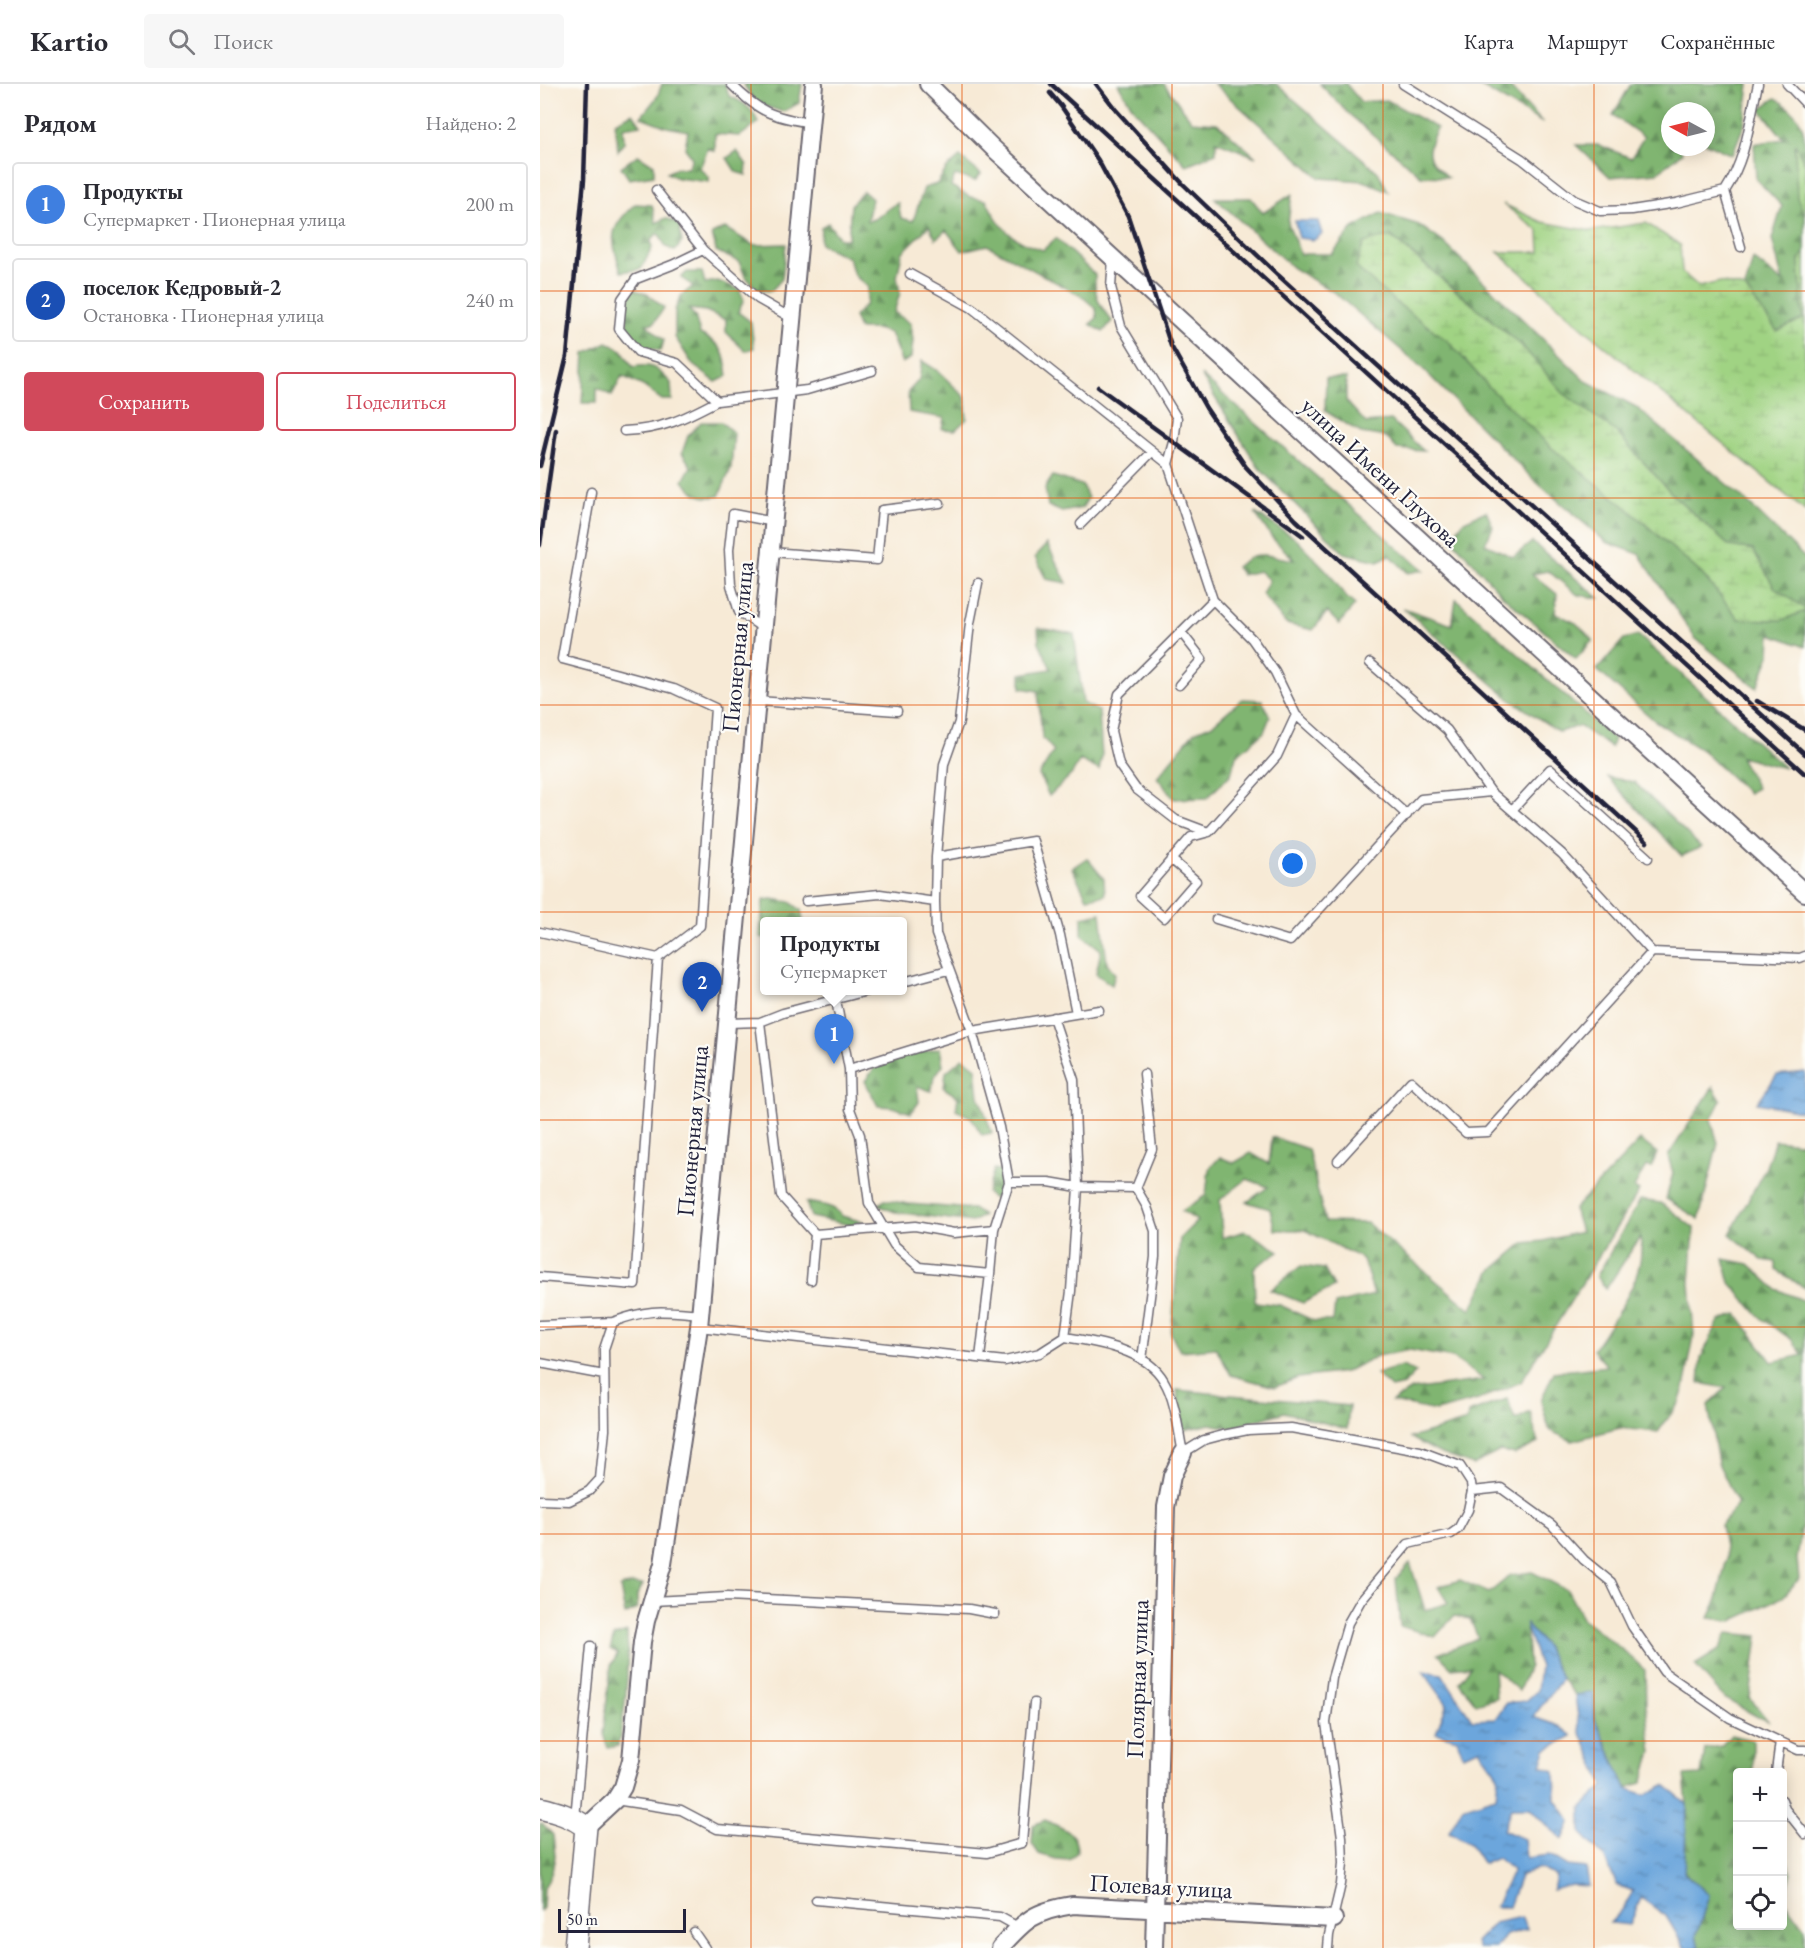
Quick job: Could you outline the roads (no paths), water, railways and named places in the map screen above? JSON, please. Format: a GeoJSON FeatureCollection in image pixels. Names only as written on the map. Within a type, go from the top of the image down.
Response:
{"type":"FeatureCollection","features":[{"type":"Feature","properties":{"kind":"street","name":"Пионерная улица"},"geometry":{"type":"LineString","coordinates":[[580,1823],[615,1800],[623,1787],[630,1760],[642,1642],[663,1564],[700,1321],[814,84]]}},
{"type":"Feature","properties":{"kind":"street","name":"улица Имени Глухова"},"geometry":{"type":"LineString","coordinates":[[928,84],[994,149],[1805,893]]}},
{"type":"Feature","properties":{"kind":"street","name":"Полярная улица"},"geometry":{"type":"LineString","coordinates":[[1154,1948],[1166,1508],[1172,1476],[1183,1453]]}},
{"type":"Feature","properties":{"kind":"street"},"geometry":{"type":"LineString","coordinates":[[540,1808],[580,1823],[575,1948]]}},
{"type":"Feature","properties":{"kind":"street","name":"Полевая улица"},"geometry":{"type":"LineString","coordinates":[[999,1948],[1030,1917],[1073,1905],[1334,1919]]}},
{"type":"Feature","properties":{"kind":"lane"},"geometry":{"type":"LineString","coordinates":[[731,84],[750,102],[779,118],[811,123]]}},
{"type":"Feature","properties":{"kind":"lane"},"geometry":{"type":"LineString","coordinates":[[1403,84],[1522,159],[1574,200],[1600,211],[1632,210],[1665,205],[1725,191],[1737,173],[1749,133],[1758,84]]}},
{"type":"Feature","properties":{"kind":"lane"},"geometry":{"type":"LineString","coordinates":[[1787,84],[1805,103]]}},
{"type":"Feature","properties":{"kind":"lane"},"geometry":{"type":"LineString","coordinates":[[656,190],[703,250],[758,299],[793,320]]}},
{"type":"Feature","properties":{"kind":"lane"},"geometry":{"type":"LineString","coordinates":[[1725,191],[1741,247]]}},
{"type":"Feature","properties":{"kind":"lane"},"geometry":{"type":"LineString","coordinates":[[703,250],[636,279],[622,299],[619,329],[638,352],[677,363],[717,401]]}},
{"type":"Feature","properties":{"kind":"lane"},"geometry":{"type":"LineString","coordinates":[[1113,258],[1111,287],[1121,326],[1177,418],[1168,464],[1214,600],[1252,639],[1275,672],[1296,715],[1407,815]]}},
{"type":"Feature","properties":{"kind":"lane"},"geometry":{"type":"LineString","coordinates":[[910,274],[972,308],[1168,464]]}},
{"type":"Feature","properties":{"kind":"lane"},"geometry":{"type":"LineString","coordinates":[[624,431],[647,430],[680,421],[717,401],[807,390],[872,371]]}},
{"type":"Feature","properties":{"kind":"lane"},"geometry":{"type":"LineString","coordinates":[[1081,524],[1152,452]]}},
{"type":"Feature","properties":{"kind":"lane"},"geometry":{"type":"LineString","coordinates":[[540,1277],[635,1285],[658,958],[700,926],[715,708],[674,689],[562,659],[591,492]]}},
{"type":"Feature","properties":{"kind":"lane"},"geometry":{"type":"LineString","coordinates":[[771,552],[877,560],[882,510],[940,503]]}},
{"type":"Feature","properties":{"kind":"lane"},"geometry":{"type":"LineString","coordinates":[[764,629],[739,612],[731,585],[729,550],[733,514],[774,522]]}},
{"type":"Feature","properties":{"kind":"lane"},"geometry":{"type":"LineString","coordinates":[[978,583],[970,623],[959,722],[944,764],[936,857],[935,902],[936,934],[972,1031],[999,1127],[1009,1182],[994,1228],[980,1358]]}},
{"type":"Feature","properties":{"kind":"lane"},"geometry":{"type":"LineString","coordinates":[[1209,832],[1176,820],[1136,789],[1119,765],[1112,731],[1119,694],[1214,600]]}},
{"type":"Feature","properties":{"kind":"lane"},"geometry":{"type":"LineString","coordinates":[[1179,685],[1202,659],[1181,632]]}},
{"type":"Feature","properties":{"kind":"lane"},"geometry":{"type":"LineString","coordinates":[[1371,663],[1447,730],[1491,792],[1562,854],[1652,952],[1800,958],[1805,956]]}},
{"type":"Feature","properties":{"kind":"lane"},"geometry":{"type":"LineString","coordinates":[[758,701],[897,711]]}},
{"type":"Feature","properties":{"kind":"lane"},"geometry":{"type":"LineString","coordinates":[[1171,860],[1196,881],[1164,918],[1140,896],[1171,860],[1191,837],[1209,832],[1277,756],[1296,715]]}},
{"type":"Feature","properties":{"kind":"lane"},"geometry":{"type":"LineString","coordinates":[[1512,810],[1550,769],[1647,858]]}},
{"type":"Feature","properties":{"kind":"lane"},"geometry":{"type":"LineString","coordinates":[[1216,919],[1290,941],[1421,799],[1491,792]]}},
{"type":"Feature","properties":{"kind":"lane"},"geometry":{"type":"LineString","coordinates":[[936,857],[1033,840],[1060,934],[1076,1013]]}},
{"type":"Feature","properties":{"kind":"lane"},"geometry":{"type":"LineString","coordinates":[[806,901],[880,894],[935,902]]}},
{"type":"Feature","properties":{"kind":"lane"},"geometry":{"type":"LineString","coordinates":[[540,932],[658,958]]}},
{"type":"Feature","properties":{"kind":"lane"},"geometry":{"type":"LineString","coordinates":[[1338,1161],[1411,1082],[1466,1133],[1488,1132],[1652,952]]}},
{"type":"Feature","properties":{"kind":"lane"},"geometry":{"type":"LineString","coordinates":[[907,981],[948,970]]}},
{"type":"Feature","properties":{"kind":"lane"},"geometry":{"type":"LineString","coordinates":[[728,1023],[760,1022],[783,1013],[854,995]]}},
{"type":"Feature","properties":{"kind":"lane"},"geometry":{"type":"LineString","coordinates":[[836,1000],[849,1069],[850,1109],[860,1135],[869,1203],[894,1245],[920,1267],[990,1275]]}},
{"type":"Feature","properties":{"kind":"lane"},"geometry":{"type":"LineString","coordinates":[[849,1069],[972,1031],[1099,1010]]}},
{"type":"Feature","properties":{"kind":"lane"},"geometry":{"type":"LineString","coordinates":[[1053,1017],[1074,1080],[1078,1186],[1071,1291],[1065,1337]]}},
{"type":"Feature","properties":{"kind":"lane"},"geometry":{"type":"LineString","coordinates":[[760,1022],[781,1196],[815,1234],[811,1280]]}},
{"type":"Feature","properties":{"kind":"lane"},"geometry":{"type":"LineString","coordinates":[[1136,1188],[1152,1149],[1144,1074]]}},
{"type":"Feature","properties":{"kind":"lane"},"geometry":{"type":"LineString","coordinates":[[1009,1182],[1049,1182],[1078,1186],[1136,1188]]}},
{"type":"Feature","properties":{"kind":"lane"},"geometry":{"type":"LineString","coordinates":[[1136,1188],[1147,1207],[1155,1231],[1155,1257],[1142,1360]]}},
{"type":"Feature","properties":{"kind":"lane"},"geometry":{"type":"LineString","coordinates":[[815,1234],[915,1226],[954,1233],[994,1228]]}},
{"type":"Feature","properties":{"kind":"lane"},"geometry":{"type":"LineString","coordinates":[[540,1325],[613,1322],[636,1313],[656,1310],[700,1321],[1005,1361],[1040,1353],[1065,1337],[1115,1347],[1154,1368],[1164,1380],[1175,1414],[1183,1453],[1204,1440],[1223,1435],[1248,1430],[1291,1428],[1420,1450],[1460,1466],[1471,1483],[1472,1491],[1468,1510],[1458,1529],[1451,1533],[1408,1544],[1361,1600],[1348,1623],[1332,1678],[1326,1724],[1342,1837],[1341,1884],[1328,1948]]}},
{"type":"Feature","properties":{"kind":"lane"},"geometry":{"type":"LineString","coordinates":[[540,1500],[569,1502],[589,1491],[600,1479],[605,1430],[604,1350],[613,1322]]}},
{"type":"Feature","properties":{"kind":"lane"},"geometry":{"type":"LineString","coordinates":[[540,1363],[604,1375]]}},
{"type":"Feature","properties":{"kind":"lane"},"geometry":{"type":"LineString","coordinates":[[1472,1491],[1500,1488],[1552,1525],[1584,1560],[1611,1582],[1632,1626],[1664,1672],[1730,1718],[1798,1750],[1805,1750]]}},
{"type":"Feature","properties":{"kind":"lane"},"geometry":{"type":"LineString","coordinates":[[652,1601],[727,1597],[969,1609],[995,1614]]}},
{"type":"Feature","properties":{"kind":"lane"},"geometry":{"type":"LineString","coordinates":[[580,1823],[591,1646]]}},
{"type":"Feature","properties":{"kind":"lane"},"geometry":{"type":"LineString","coordinates":[[615,1800],[681,1810],[717,1829],[987,1853],[1022,1843],[1034,1703]]}},
{"type":"Feature","properties":{"kind":"lane"},"geometry":{"type":"LineString","coordinates":[[1777,1768],[1780,1741]]}},
{"type":"Feature","properties":{"kind":"lane"},"geometry":{"type":"LineString","coordinates":[[1787,1812],[1805,1834]]}},
{"type":"Feature","properties":{"kind":"lane"},"geometry":{"type":"LineString","coordinates":[[816,1900],[999,1917],[1018,1927]]}},
{"type":"Feature","properties":{"kind":"lane"},"geometry":{"type":"LineString","coordinates":[[694,1932],[705,1948]]}},
{"type":"Feature","properties":{"kind":"water"},"geometry":{"type":"Polygon","coordinates":[[[1295,221],[1318,221],[1322,234],[1314,240],[1299,238],[1295,221]]]}},
{"type":"Feature","properties":{"kind":"water"},"geometry":{"type":"Polygon","coordinates":[[[1805,1072],[1805,1115],[1801,1111],[1757,1103],[1777,1075],[1805,1072]]]}},
{"type":"Feature","properties":{"kind":"water"},"geometry":{"type":"Polygon","coordinates":[[[1525,1623],[1546,1647],[1562,1679],[1533,1717],[1559,1726],[1572,1736],[1546,1750],[1541,1766],[1555,1771],[1556,1800],[1571,1821],[1563,1839],[1530,1808],[1511,1808],[1503,1830],[1524,1839],[1526,1858],[1550,1855],[1568,1866],[1586,1868],[1589,1886],[1571,1885],[1553,1890],[1556,1876],[1539,1868],[1520,1876],[1509,1907],[1495,1907],[1513,1870],[1497,1858],[1483,1864],[1470,1844],[1449,1832],[1462,1808],[1496,1797],[1498,1776],[1479,1749],[1463,1755],[1457,1739],[1436,1733],[1447,1704],[1423,1671],[1442,1674],[1472,1720],[1495,1719],[1506,1703],[1526,1701],[1537,1691],[1540,1667],[1525,1623]]]}},
{"type":"Feature","properties":{"kind":"water"},"geometry":{"type":"Polygon","coordinates":[[[1593,1692],[1595,1719],[1626,1788],[1645,1795],[1665,1785],[1687,1804],[1684,1873],[1709,1895],[1696,1936],[1699,1948],[1685,1948],[1666,1916],[1641,1898],[1630,1925],[1610,1923],[1623,1909],[1633,1891],[1617,1885],[1604,1857],[1581,1833],[1581,1808],[1604,1786],[1580,1731],[1575,1695],[1593,1692]]]}},
{"type":"Feature","properties":{"kind":"water"},"geometry":{"type":"Polygon","coordinates":[[[1521,1917],[1527,1929],[1506,1935],[1496,1948],[1478,1948],[1476,1942],[1494,1923],[1521,1917]]]}},
{"type":"Feature","properties":{"kind":"railway"},"geometry":{"type":"LineString","coordinates":[[540,466],[567,356],[584,180],[587,84]]}},
{"type":"Feature","properties":{"kind":"railway"},"geometry":{"type":"LineString","coordinates":[[1051,84],[1805,774]]}},
{"type":"Feature","properties":{"kind":"railway"},"geometry":{"type":"LineString","coordinates":[[1096,84],[1116,110],[1183,184],[1278,275],[1805,754]]}},
{"type":"Feature","properties":{"kind":"railway"},"geometry":{"type":"LineString","coordinates":[[1050,93],[1098,160],[1128,216],[1171,346],[1206,408],[1246,467],[1296,520],[1647,842]]}},
{"type":"Feature","properties":{"kind":"railway"},"geometry":{"type":"LineString","coordinates":[[1098,387],[1303,536]]}},
{"type":"Feature","properties":{"kind":"railway"},"geometry":{"type":"LineString","coordinates":[[540,545],[556,430]]}},
{"type":"Feature","properties":{"kind":"railway"},"geometry":{"type":"LineString","coordinates":[[1757,701],[1805,730]]}},
{"type":"Feature","properties":{"kind":"place","name":"поселок Кедровый-2"},"geometry":{"type":"Point","coordinates":[702,1012]}},
{"type":"Feature","properties":{"kind":"place","name":"Продукты"},"geometry":{"type":"Point","coordinates":[834,1064]}}]}
